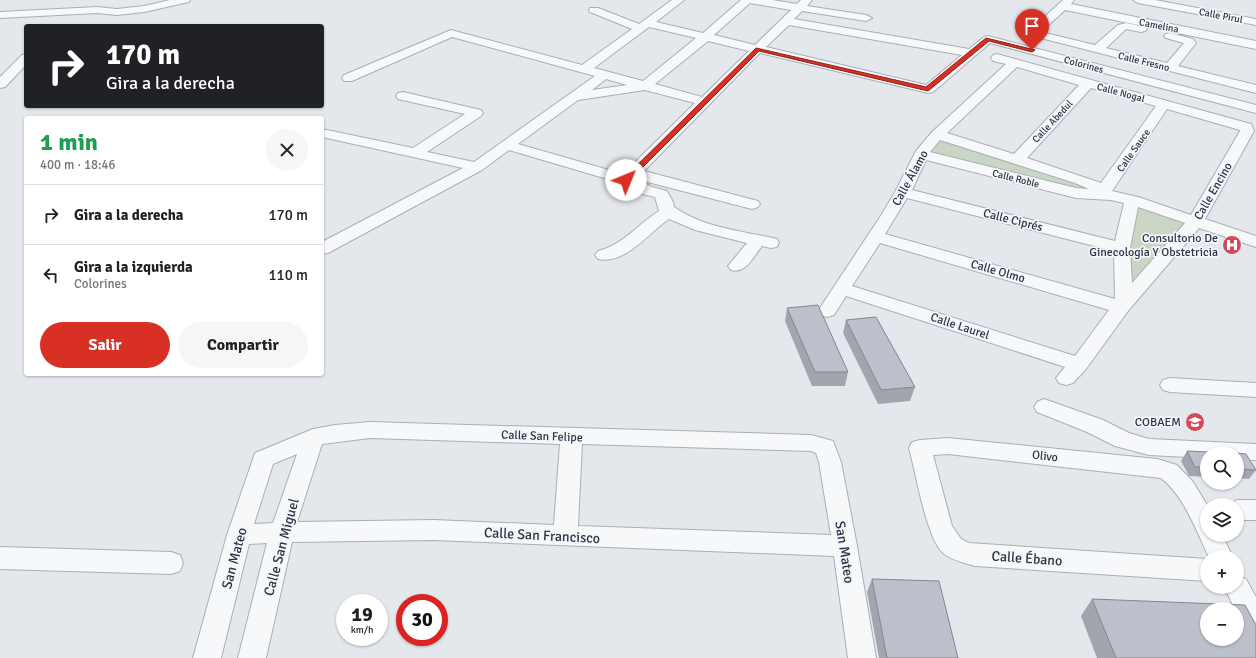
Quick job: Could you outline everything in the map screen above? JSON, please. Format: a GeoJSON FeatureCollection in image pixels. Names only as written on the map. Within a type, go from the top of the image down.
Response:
{"type":"FeatureCollection","features":[{"type":"Feature","properties":{"kind":"street"},"geometry":{"type":"LineString","coordinates":[[0,15],[97,10],[117,12],[144,9],[185,0]]}},
{"type":"Feature","properties":{"kind":"street"},"geometry":{"type":"LineString","coordinates":[[584,69],[679,0]]}},
{"type":"Feature","properties":{"kind":"street"},"geometry":{"type":"LineString","coordinates":[[574,97],[645,86],[705,37],[747,0]]}},
{"type":"Feature","properties":{"kind":"street"},"geometry":{"type":"LineString","coordinates":[[751,0],[866,18]]}},
{"type":"Feature","properties":{"kind":"street"},"geometry":{"type":"LineString","coordinates":[[630,177],[807,0]]}},
{"type":"Feature","properties":{"kind":"street","name":"Calle Pirul"},"geometry":{"type":"LineString","coordinates":[[1138,0],[1256,22]]}},
{"type":"Feature","properties":{"kind":"street","name":"Calle Fresno"},"geometry":{"type":"LineString","coordinates":[[1066,3],[1033,33],[1169,68],[1255,86]]}},
{"type":"Feature","properties":{"kind":"street","name":"Camelina"},"geometry":{"type":"LineString","coordinates":[[1066,3],[1256,44]]}},
{"type":"Feature","properties":{"kind":"street"},"geometry":{"type":"LineString","coordinates":[[594,10],[643,25],[758,49]]}},
{"type":"Feature","properties":{"kind":"street"},"geometry":{"type":"LineString","coordinates":[[0,21],[66,17],[62,22]]}},
{"type":"Feature","properties":{"kind":"street"},"geometry":{"type":"LineString","coordinates":[[787,20],[971,53]]}},
{"type":"Feature","properties":{"kind":"street"},"geometry":{"type":"LineString","coordinates":[[1097,49],[1122,27],[1126,26],[1189,41],[1190,43],[1169,68]]}},
{"type":"Feature","properties":{"kind":"street"},"geometry":{"type":"LineString","coordinates":[[348,78],[451,33],[705,102]]}},
{"type":"Feature","properties":{"kind":"street","name":"Colorines"},"geometry":{"type":"LineString","coordinates":[[758,49],[928,89],[988,39],[1256,109]]}},
{"type":"Feature","properties":{"kind":"street","name":"Calle Nogal"},"geometry":{"type":"LineString","coordinates":[[997,58],[1246,127]]}},
{"type":"Feature","properties":{"kind":"street"},"geometry":{"type":"LineString","coordinates":[[0,84],[24,60]]}},
{"type":"Feature","properties":{"kind":"street","name":"Calle Álamo"},"geometry":{"type":"LineString","coordinates":[[827,311],[860,262],[903,192],[921,154],[937,135],[1014,63]]}},
{"type":"Feature","properties":{"kind":"street"},"geometry":{"type":"LineString","coordinates":[[324,248],[477,167],[604,75]]}},
{"type":"Feature","properties":{"kind":"street","name":"Calle Abedul"},"geometry":{"type":"LineString","coordinates":[[1017,160],[1088,83]]}},
{"type":"Feature","properties":{"kind":"street"},"geometry":{"type":"LineString","coordinates":[[403,96],[476,113],[414,154]]}},
{"type":"Feature","properties":{"kind":"street","name":"Calle Sauce"},"geometry":{"type":"LineString","coordinates":[[1106,193],[1164,104]]}},
{"type":"Feature","properties":{"kind":"street","name":"Calle Encino"},"geometry":{"type":"LineString","coordinates":[[1066,378],[1079,364],[1122,306],[1198,217],[1247,131],[1246,127]]}},
{"type":"Feature","properties":{"kind":"street"},"geometry":{"type":"LineString","coordinates":[[324,133],[477,167]]}},
{"type":"Feature","properties":{"kind":"street","name":"Calle Roble"},"geometry":{"type":"LineString","coordinates":[[937,135],[1080,180],[1106,193],[1256,231]]}},
{"type":"Feature","properties":{"kind":"street"},"geometry":{"type":"LineString","coordinates":[[507,145],[630,177],[752,204]]}},
{"type":"Feature","properties":{"kind":"street","name":"Calle Roble"},"geometry":{"type":"LineString","coordinates":[[921,154],[1076,193],[1106,193]]}},
{"type":"Feature","properties":{"kind":"street"},"geometry":{"type":"LineString","coordinates":[[630,177],[646,190],[661,194],[665,202],[666,209],[681,218],[718,231],[765,241],[737,266]]}},
{"type":"Feature","properties":{"kind":"street","name":"Calle Ciprés"},"geometry":{"type":"LineString","coordinates":[[903,192],[1122,248]]}},
{"type":"Feature","properties":{"kind":"street"},"geometry":{"type":"LineString","coordinates":[[1122,306],[1122,248],[1132,200]]}},
{"type":"Feature","properties":{"kind":"street"},"geometry":{"type":"LineString","coordinates":[[604,255],[610,254],[633,241],[654,222],[669,212]]}},
{"type":"Feature","properties":{"kind":"street","name":"Calle Roble"},"geometry":{"type":"LineString","coordinates":[[1198,217],[1256,242]]}},
{"type":"Feature","properties":{"kind":"street","name":"Calle Olmo"},"geometry":{"type":"LineString","coordinates":[[875,236],[1122,306]]}},
{"type":"Feature","properties":{"kind":"street","name":"Calle Laurel"},"geometry":{"type":"LineString","coordinates":[[842,288],[1079,364]]}},
{"type":"Feature","properties":{"kind":"street"},"geometry":{"type":"LineString","coordinates":[[1170,386],[1256,390]]}},
{"type":"Feature","properties":{"kind":"street"},"geometry":{"type":"LineString","coordinates":[[1044,407],[1095,426],[1123,440],[1148,447],[1256,452]]}},
{"type":"Feature","properties":{"kind":"street","name":"Calle San Felipe"},"geometry":{"type":"LineString","coordinates":[[264,460],[313,437],[335,433],[370,430],[811,443],[825,447]]}},
{"type":"Feature","properties":{"kind":"street","name":"Calle San Miguel"},"geometry":{"type":"LineString","coordinates":[[252,658],[282,532],[313,437]]}},
{"type":"Feature","properties":{"kind":"street"},"geometry":{"type":"LineString","coordinates":[[565,536],[571,437]]}},
{"type":"Feature","properties":{"kind":"street","name":"Olivo"},"geometry":{"type":"LineString","coordinates":[[920,448],[948,446],[1157,468],[1169,471],[1178,480],[1200,510]]}},
{"type":"Feature","properties":{"kind":"street","name":"San Mateo"},"geometry":{"type":"LineString","coordinates":[[825,447],[830,462],[845,546],[862,658]]}},
{"type":"Feature","properties":{"kind":"street","name":"Calle Ébano"},"geometry":{"type":"LineString","coordinates":[[920,448],[941,528],[952,546],[964,552],[975,555],[1200,570]]}},
{"type":"Feature","properties":{"kind":"street","name":"San Mateo"},"geometry":{"type":"LineString","coordinates":[[207,658],[239,535],[264,460]]}},
{"type":"Feature","properties":{"kind":"street"},"geometry":{"type":"LineString","coordinates":[[1244,510],[1256,510]]}},
{"type":"Feature","properties":{"kind":"street","name":"Calle San Francisco"},"geometry":{"type":"LineString","coordinates":[[239,535],[282,532],[434,530],[845,546]]}},
{"type":"Feature","properties":{"kind":"street"},"geometry":{"type":"LineString","coordinates":[[0,558],[171,563]]}},
{"type":"Feature","properties":{"kind":"street"},"geometry":{"type":"LineString","coordinates":[[1241,594],[1256,622]]}},
{"type":"Feature","properties":{"kind":"green space"},"geometry":{"type":"Polygon","coordinates":[[[942,138],[1084,185],[1091,191],[1075,191],[930,155],[942,138]]]}},
{"type":"Feature","properties":{"kind":"green space"},"geometry":{"type":"Polygon","coordinates":[[[1138,207],[1189,224],[1127,296],[1125,245],[1138,207]]]}},
{"type":"Feature","properties":{"kind":"building"},"geometry":{"type":"Polygon","coordinates":[[[818,305],[848,372],[815,372],[787,308],[818,305]]]}},
{"type":"Feature","properties":{"kind":"building"},"geometry":{"type":"Polygon","coordinates":[[[876,317],[915,387],[881,390],[846,320],[876,317]]]}},
{"type":"Feature","properties":{"kind":"building"},"geometry":{"type":"Polygon","coordinates":[[[1187,451],[1200,452],[1200,467],[1195,467],[1187,451]]]}},
{"type":"Feature","properties":{"kind":"building"},"geometry":{"type":"Polygon","coordinates":[[[1244,454],[1246,454],[1256,470],[1244,469],[1244,454]]]}},
{"type":"Feature","properties":{"kind":"building"},"geometry":{"type":"Polygon","coordinates":[[[872,579],[939,581],[958,658],[887,658],[872,579]]]}},
{"type":"Feature","properties":{"kind":"building"},"geometry":{"type":"Polygon","coordinates":[[[1092,599],[1200,603],[1200,646],[1244,646],[1245,605],[1256,625],[1256,658],[1116,658],[1092,599]]]}},
{"type":"Feature","properties":{"kind":"place","name":"Consultorio De Ginecología Y Obstetricia"},"geometry":{"type":"Point","coordinates":[1232,245]}},
{"type":"Feature","properties":{"kind":"place","name":"COBAEM"},"geometry":{"type":"Point","coordinates":[1195,422]}},
{"type":"Feature","properties":{"kind":"route"},"geometry":{"type":"LineString","coordinates":[[626,180],[758,49],[928,89],[988,39],[1032,50]]}}]}
